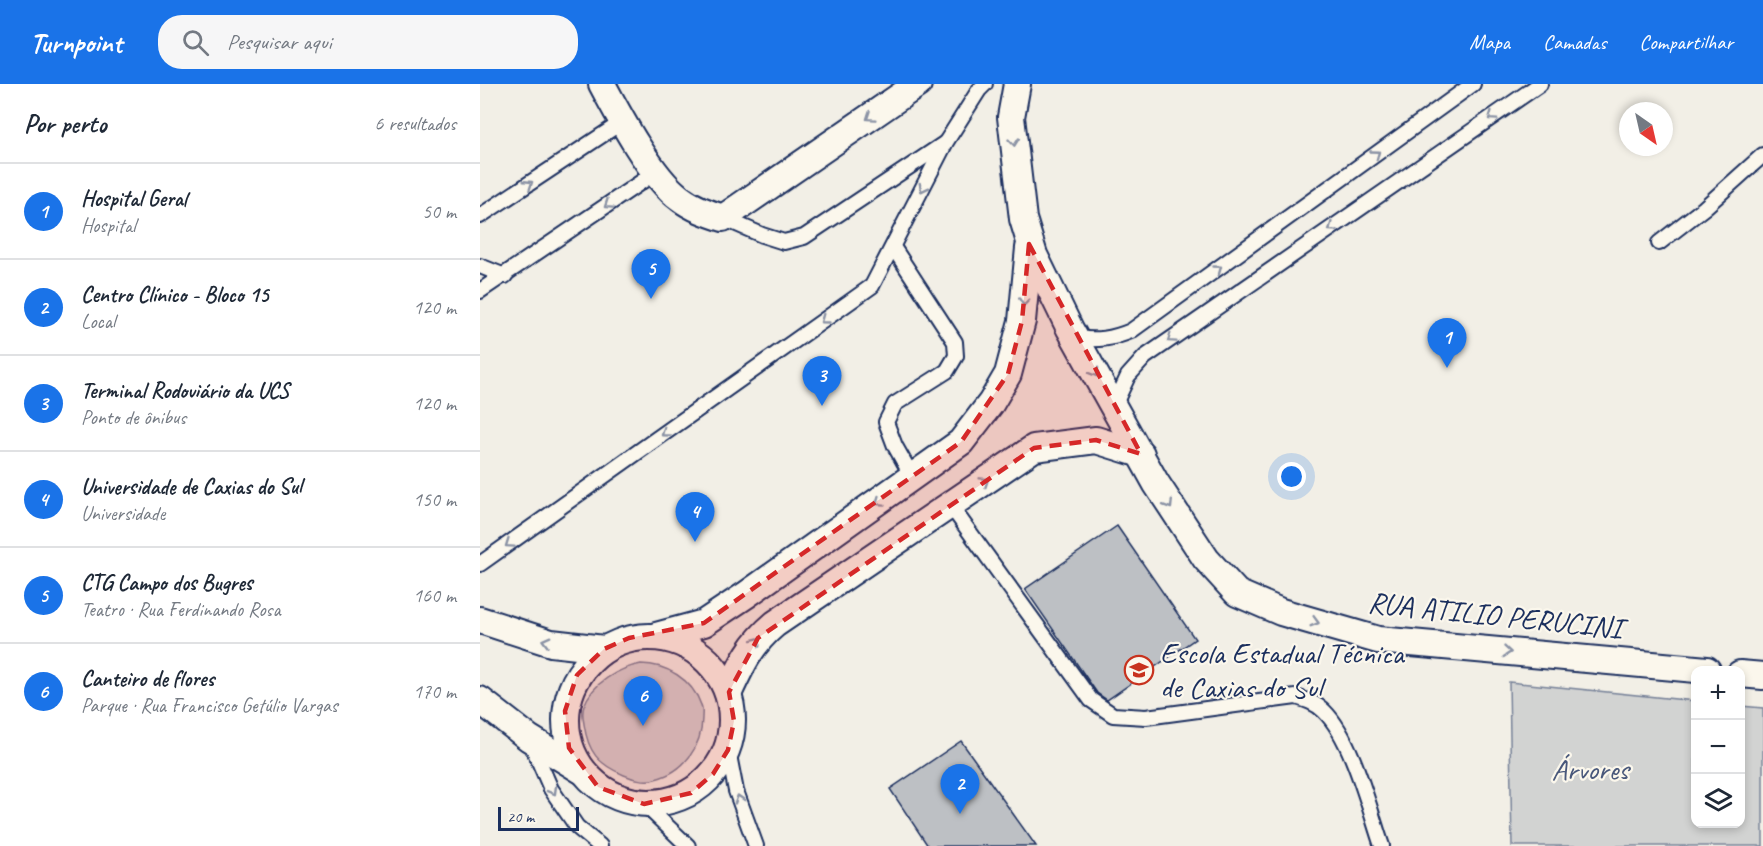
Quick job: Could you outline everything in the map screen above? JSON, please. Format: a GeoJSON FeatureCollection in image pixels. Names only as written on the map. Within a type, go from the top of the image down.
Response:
{"type":"FeatureCollection","features":[{"type":"Feature","properties":{"kind":"street"},"geometry":{"type":"LineString","coordinates":[[602,84],[622,122],[656,172],[680,198],[723,218],[918,84]]}},
{"type":"Feature","properties":{"kind":"street"},"geometry":{"type":"LineString","coordinates":[[581,770],[569,748],[565,711],[577,675],[604,649],[629,638],[656,636],[704,623],[961,442],[991,404],[1008,374],[1022,321],[1029,244],[1023,219],[1011,117],[1017,84]]}},
{"type":"Feature","properties":{"kind":"street","name":"RUA ATILIO PERUCINI"},"geometry":{"type":"LineString","coordinates":[[1029,244],[1076,338],[1174,513],[1206,559],[1237,593],[1281,612],[1378,640],[1691,669]]}},
{"type":"Feature","properties":{"kind":"street"},"geometry":{"type":"LineString","coordinates":[[729,692],[743,661],[758,638],[775,624],[1034,448],[1096,440],[1141,454]]}},
{"type":"Feature","properties":{"kind":"street"},"geometry":{"type":"LineString","coordinates":[[480,620],[551,643],[604,649]]}},
{"type":"Feature","properties":{"kind":"street"},"geometry":{"type":"LineString","coordinates":[[480,700],[529,738],[581,770],[598,787],[620,799],[644,804],[668,801],[691,792],[713,774],[728,750],[734,721],[729,692],[713,664],[687,644],[656,636]]}},
{"type":"Feature","properties":{"kind":"street"},"geometry":{"type":"LineString","coordinates":[[1745,674],[1763,676]]}},
{"type":"Feature","properties":{"kind":"lane"},"geometry":{"type":"LineString","coordinates":[[480,564],[872,286],[946,142],[985,84]]}},
{"type":"Feature","properties":{"kind":"lane"},"geometry":{"type":"LineString","coordinates":[[1076,338],[1095,341],[1115,338],[1131,331],[1473,84]]}},
{"type":"Feature","properties":{"kind":"lane"},"geometry":{"type":"LineString","coordinates":[[1114,406],[1128,376],[1145,357],[1540,84]]}},
{"type":"Feature","properties":{"kind":"lane"},"geometry":{"type":"LineString","coordinates":[[480,216],[622,122]]}},
{"type":"Feature","properties":{"kind":"lane"},"geometry":{"type":"LineString","coordinates":[[723,218],[784,242],[804,237],[946,142]]}},
{"type":"Feature","properties":{"kind":"lane"},"geometry":{"type":"LineString","coordinates":[[1659,243],[1704,208],[1763,155]]}},
{"type":"Feature","properties":{"kind":"lane"},"geometry":{"type":"LineString","coordinates":[[480,291],[656,172]]}},
{"type":"Feature","properties":{"kind":"lane"},"geometry":{"type":"LineString","coordinates":[[893,247],[956,342],[956,356],[947,371],[896,404],[886,422],[895,446],[913,478]]}},
{"type":"Feature","properties":{"kind":"lane"},"geometry":{"type":"LineString","coordinates":[[480,266],[505,276]]}},
{"type":"Feature","properties":{"kind":"lane"},"geometry":{"type":"LineString","coordinates":[[950,505],[1091,700],[1113,715],[1146,717],[1296,697],[1314,703],[1323,710],[1345,740],[1382,846]]}},
{"type":"Feature","properties":{"kind":"lane"},"geometry":{"type":"LineString","coordinates":[[529,738],[551,789],[577,827],[600,846]]}},
{"type":"Feature","properties":{"kind":"lane"},"geometry":{"type":"LineString","coordinates":[[728,750],[736,791],[756,846]]}},
{"type":"Feature","properties":{"kind":"lane"},"geometry":{"type":"LineString","coordinates":[[644,804],[688,846]]}},
{"type":"Feature","properties":{"kind":"highlighted area"},"geometry":{"type":"Polygon","coordinates":[[[1029,244],[1141,454],[1096,440],[1034,448],[758,638],[729,692],[734,721],[728,750],[713,774],[691,793],[644,804],[598,787],[569,748],[565,711],[577,675],[604,649],[629,638],[704,623],[961,442],[1008,374],[1022,321],[1029,244]]]}},
{"type":"Feature","properties":{"kind":"green space"},"geometry":{"type":"Polygon","coordinates":[[[641,664],[660,667],[677,675],[691,688],[702,706],[699,739],[689,757],[675,771],[648,780],[640,780],[615,771],[596,756],[588,742],[583,715],[583,708],[593,690],[615,673],[641,664]]]}},
{"type":"Feature","properties":{"kind":"green space","name":"Árvores"},"geometry":{"type":"Polygon","coordinates":[[[1509,682],[1691,701],[1691,828],[1745,828],[1745,706],[1763,708],[1763,846],[1512,846],[1509,682]]]}},
{"type":"Feature","properties":{"kind":"building"},"geometry":{"type":"Polygon","coordinates":[[[1117,526],[1195,639],[1107,700],[1097,693],[1025,589],[1117,526]]]}},
{"type":"Feature","properties":{"kind":"building"},"geometry":{"type":"Polygon","coordinates":[[[961,741],[1036,846],[928,846],[890,789],[961,741]]]}},
{"type":"Feature","properties":{"kind":"place","name":"CTG Campo dos Bugres"},"geometry":{"type":"Point","coordinates":[651,299]}},
{"type":"Feature","properties":{"kind":"place","name":"Hospital Geral"},"geometry":{"type":"Point","coordinates":[1447,368]}},
{"type":"Feature","properties":{"kind":"place","name":"Terminal Rodoviário da UCS"},"geometry":{"type":"Point","coordinates":[822,406]}},
{"type":"Feature","properties":{"kind":"place","name":"Universidade de Caxias do Sul"},"geometry":{"type":"Point","coordinates":[695,542]}},
{"type":"Feature","properties":{"kind":"place","name":"Escola Estadual Técnica de Caxias do Sul"},"geometry":{"type":"Point","coordinates":[1139,670]}},
{"type":"Feature","properties":{"kind":"place","name":"Canteiro de flores"},"geometry":{"type":"Point","coordinates":[643,726]}},
{"type":"Feature","properties":{"kind":"place","name":"Centro Clínico - Bloco 15"},"geometry":{"type":"Point","coordinates":[960,814]}}]}
